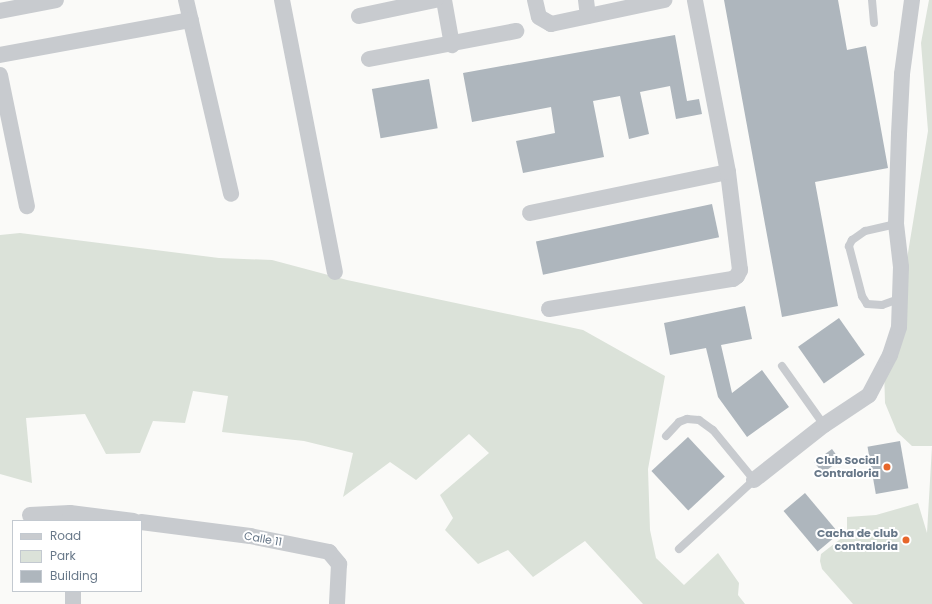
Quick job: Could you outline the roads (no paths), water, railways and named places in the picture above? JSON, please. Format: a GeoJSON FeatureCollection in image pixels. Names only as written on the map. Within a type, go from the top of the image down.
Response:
{"type":"FeatureCollection","features":[{"type":"Feature","properties":{"kind":"street"},"geometry":{"type":"LineString","coordinates":[[0,10],[56,0]]}},
{"type":"Feature","properties":{"kind":"street"},"geometry":{"type":"LineString","coordinates":[[186,0],[231,194]]}},
{"type":"Feature","properties":{"kind":"street"},"geometry":{"type":"LineString","coordinates":[[282,0],[335,272]]}},
{"type":"Feature","properties":{"kind":"street"},"geometry":{"type":"LineString","coordinates":[[359,16],[435,0]]}},
{"type":"Feature","properties":{"kind":"street"},"geometry":{"type":"LineString","coordinates":[[444,0],[452,45]]}},
{"type":"Feature","properties":{"kind":"street"},"geometry":{"type":"LineString","coordinates":[[535,0],[538,18],[545,23],[551,24],[664,0]]}},
{"type":"Feature","properties":{"kind":"street"},"geometry":{"type":"LineString","coordinates":[[586,0],[588,16]]}},
{"type":"Feature","properties":{"kind":"street"},"geometry":{"type":"LineString","coordinates":[[549,309],[733,279],[740,270],[728,172],[695,0]]}},
{"type":"Feature","properties":{"kind":"street"},"geometry":{"type":"LineString","coordinates":[[754,480],[824,425],[869,395],[879,379],[899,327],[901,267],[896,224],[902,74],[912,0]]}},
{"type":"Feature","properties":{"kind":"street"},"geometry":{"type":"LineString","coordinates":[[0,55],[191,20]]}},
{"type":"Feature","properties":{"kind":"street"},"geometry":{"type":"LineString","coordinates":[[369,59],[452,45],[516,31]]}},
{"type":"Feature","properties":{"kind":"street"},"geometry":{"type":"LineString","coordinates":[[0,75],[27,206]]}},
{"type":"Feature","properties":{"kind":"street"},"geometry":{"type":"LineString","coordinates":[[530,213],[728,172]]}},
{"type":"Feature","properties":{"kind":"street"},"geometry":{"type":"LineString","coordinates":[[30,515],[118,520]]}},
{"type":"Feature","properties":{"kind":"street","name":"Calle 11"},"geometry":{"type":"LineString","coordinates":[[142,522],[250,536],[329,552],[339,564],[337,604]]}},
{"type":"Feature","properties":{"kind":"street"},"geometry":{"type":"LineString","coordinates":[[73,592],[73,604]]}},
{"type":"Feature","properties":{"kind":"lane"},"geometry":{"type":"LineString","coordinates":[[872,0],[874,23]]}},
{"type":"Feature","properties":{"kind":"lane"},"geometry":{"type":"LineString","coordinates":[[896,224],[865,231],[852,240],[850,246],[862,296],[867,304],[882,305],[901,298]]}},
{"type":"Feature","properties":{"kind":"lane"},"geometry":{"type":"LineString","coordinates":[[782,366],[824,425]]}},
{"type":"Feature","properties":{"kind":"lane"},"geometry":{"type":"LineString","coordinates":[[666,436],[679,422],[688,419],[699,420],[713,430],[754,480],[679,549]]}},
{"type":"Feature","properties":{"kind":"place","name":"Club Social Contraloria"},"geometry":{"type":"Point","coordinates":[887,467]}},
{"type":"Feature","properties":{"kind":"place","name":"Cacha de club contraloria"},"geometry":{"type":"Point","coordinates":[906,540]}}]}
